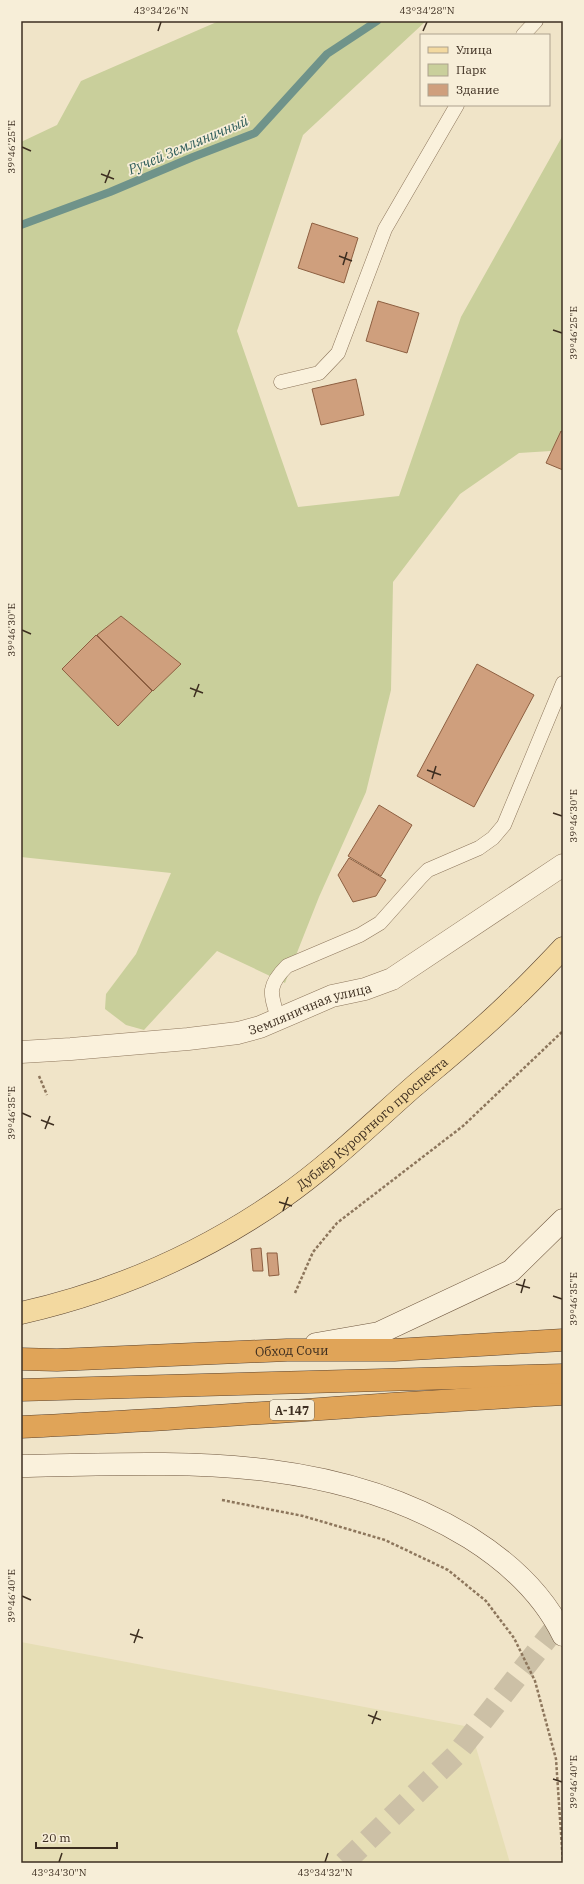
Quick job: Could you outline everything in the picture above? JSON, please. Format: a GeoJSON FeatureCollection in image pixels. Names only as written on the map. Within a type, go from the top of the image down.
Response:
{"type":"FeatureCollection","features":[{"type":"Feature","properties":{"kind":"highway","name":"Обход Сочи"},"geometry":{"type":"LineString","coordinates":[[21,1359],[57,1360],[287,1350],[394,1350],[563,1340]]}},
{"type":"Feature","properties":{"kind":"highway","name":"А-147"},"geometry":{"type":"LineString","coordinates":[[21,1390],[563,1375]]}},
{"type":"Feature","properties":{"kind":"highway","name":"А-147"},"geometry":{"type":"LineString","coordinates":[[21,1426],[147,1421],[324,1408],[563,1394]]}},
{"type":"Feature","properties":{"kind":"main road","name":"Дублёр Курортного проспекта"},"geometry":{"type":"LineString","coordinates":[[21,1313],[63,1303],[130,1280],[168,1264],[216,1239],[282,1198],[333,1158],[515,998],[563,948]]}},
{"type":"Feature","properties":{"kind":"street","name":"Земляничная улица"},"geometry":{"type":"LineString","coordinates":[[21,1052],[118,1045],[238,1033],[260,1026],[332,996],[365,989],[392,979],[563,864]]}},
{"type":"Feature","properties":{"kind":"street"},"geometry":{"type":"LineString","coordinates":[[287,1350],[379,1333],[511,1271],[563,1220]]}},
{"type":"Feature","properties":{"kind":"street"},"geometry":{"type":"LineString","coordinates":[[21,1466],[195,1463],[284,1472],[328,1480],[366,1491],[411,1507],[449,1526],[487,1549],[517,1574],[538,1597],[556,1621],[563,1635]]}},
{"type":"Feature","properties":{"kind":"lane"},"geometry":{"type":"LineString","coordinates":[[524,34],[536,21]]}},
{"type":"Feature","properties":{"kind":"lane"},"geometry":{"type":"LineString","coordinates":[[281,382],[320,373],[338,353],[385,229],[456,106]]}},
{"type":"Feature","properties":{"kind":"lane"},"geometry":{"type":"LineString","coordinates":[[278,1018],[271,996],[271,991],[280,973],[288,966],[360,935],[380,923],[428,870],[479,848],[493,838],[504,825],[563,683]]}},
{"type":"Feature","properties":{"kind":"path"},"geometry":{"type":"LineString","coordinates":[[295,1293],[313,1252],[337,1223],[463,1126],[563,1031]]}},
{"type":"Feature","properties":{"kind":"path"},"geometry":{"type":"LineString","coordinates":[[222,1500],[303,1516],[385,1540],[448,1570],[486,1602],[514,1638],[535,1681],[556,1759],[563,1863]]}},
{"type":"Feature","properties":{"kind":"shaded area"},"geometry":{"type":"Polygon","coordinates":[[[21,1642],[470,1727],[510,1863],[21,1863],[21,1642]]]}},
{"type":"Feature","properties":{"kind":"green space"},"geometry":{"type":"Polygon","coordinates":[[[219,21],[426,21],[303,135],[237,331],[298,507],[399,496],[461,317],[563,135],[563,439],[551,451],[519,453],[460,494],[393,582],[391,690],[366,792],[319,897],[285,983],[217,951],[144,1030],[126,1025],[105,1009],[106,994],[136,954],[171,873],[21,857],[21,142],[57,125],[81,81],[219,21]]]}},
{"type":"Feature","properties":{"kind":"building"},"geometry":{"type":"Polygon","coordinates":[[[312,223],[358,238],[344,283],[298,268],[312,223]]]}},
{"type":"Feature","properties":{"kind":"building"},"geometry":{"type":"Polygon","coordinates":[[[378,301],[419,313],[407,353],[366,341],[378,301]]]}},
{"type":"Feature","properties":{"kind":"building"},"geometry":{"type":"Polygon","coordinates":[[[356,379],[364,415],[321,425],[312,389],[356,379]]]}},
{"type":"Feature","properties":{"kind":"building"},"geometry":{"type":"Polygon","coordinates":[[[561,431],[563,432],[563,470],[546,463],[561,431]]]}},
{"type":"Feature","properties":{"kind":"building"},"geometry":{"type":"Polygon","coordinates":[[[121,616],[181,664],[153,691],[97,635],[121,616]]]}},
{"type":"Feature","properties":{"kind":"building"},"geometry":{"type":"Polygon","coordinates":[[[96,635],[152,691],[118,726],[62,669],[96,635]]]}},
{"type":"Feature","properties":{"kind":"building"},"geometry":{"type":"Polygon","coordinates":[[[477,664],[534,695],[474,807],[417,776],[477,664]]]}},
{"type":"Feature","properties":{"kind":"building"},"geometry":{"type":"Polygon","coordinates":[[[379,805],[412,825],[381,876],[348,856],[379,805]]]}},
{"type":"Feature","properties":{"kind":"building"},"geometry":{"type":"Polygon","coordinates":[[[349,858],[386,880],[376,896],[353,902],[338,875],[349,858]]]}},
{"type":"Feature","properties":{"kind":"building"},"geometry":{"type":"Polygon","coordinates":[[[261,1248],[263,1271],[253,1271],[251,1249],[261,1248]]]}},
{"type":"Feature","properties":{"kind":"building"},"geometry":{"type":"Polygon","coordinates":[[[267,1253],[277,1253],[279,1275],[269,1276],[267,1253]]]}},
{"type":"Feature","properties":{"kind":"waterway","name":"Ручей Земляничный"},"geometry":{"type":"LineString","coordinates":[[21,225],[110,192],[255,133],[327,54],[377,21]]}},
{"type":"Feature","properties":{"kind":"tunnel"},"geometry":{"type":"LineString","coordinates":[[344,1863],[456,1755],[563,1618]]}}]}
